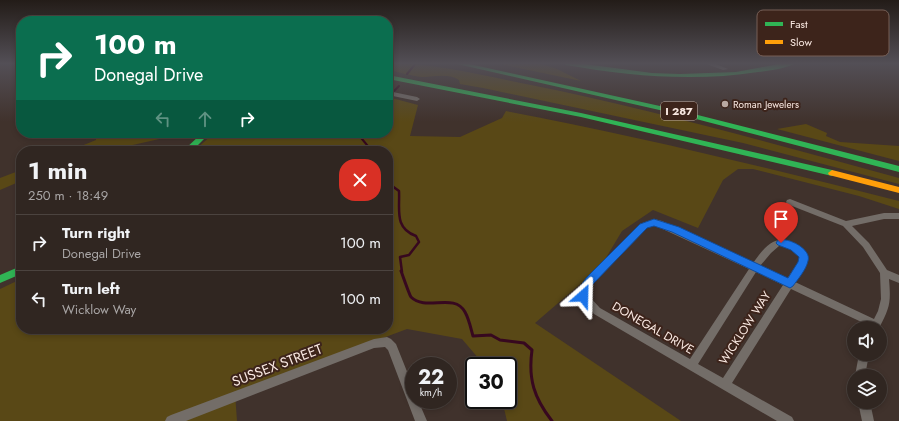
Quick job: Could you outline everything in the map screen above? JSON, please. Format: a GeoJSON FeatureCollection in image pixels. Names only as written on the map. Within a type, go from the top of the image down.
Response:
{"type":"FeatureCollection","features":[{"type":"Feature","properties":{"kind":"main road","name":"I 287"},"geometry":{"type":"LineString","coordinates":[[419,83],[481,94],[623,125],[899,190]]}},
{"type":"Feature","properties":{"kind":"main road","name":"I 287"},"geometry":{"type":"LineString","coordinates":[[554,83],[691,113],[899,169]]}},
{"type":"Feature","properties":{"kind":"main road"},"geometry":{"type":"LineString","coordinates":[[192,146],[201,138]]}},
{"type":"Feature","properties":{"kind":"main road"},"geometry":{"type":"LineString","coordinates":[[0,279],[16,272]]}},
{"type":"Feature","properties":{"kind":"street"},"geometry":{"type":"LineString","coordinates":[[393,94],[417,99]]}},
{"type":"Feature","properties":{"kind":"street"},"geometry":{"type":"LineString","coordinates":[[790,202],[846,224],[866,245],[884,273],[886,299],[883,311],[877,321]]}},
{"type":"Feature","properties":{"kind":"street"},"geometry":{"type":"LineString","coordinates":[[846,224],[884,216],[899,216]]}},
{"type":"Feature","properties":{"kind":"street","name":"DONEGAL DRIVE"},"geometry":{"type":"LineString","coordinates":[[788,421],[597,311],[583,296],[587,284],[644,226],[654,222],[675,229],[756,267],[864,321]]}},
{"type":"Feature","properties":{"kind":"street","name":"WICKLOW WAY"},"geometry":{"type":"LineString","coordinates":[[692,366],[756,267],[774,244],[781,243],[790,245],[799,250],[804,259],[790,284],[724,385]]}},
{"type":"Feature","properties":{"kind":"street"},"geometry":{"type":"LineString","coordinates":[[884,273],[899,279]]}},
{"type":"Feature","properties":{"kind":"street","name":"SUSSEX STREET"},"geometry":{"type":"LineString","coordinates":[[171,421],[374,344],[387,342],[392,347],[421,421]]}},
{"type":"Feature","properties":{"kind":"street"},"geometry":{"type":"LineString","coordinates":[[865,409],[868,421]]}},
{"type":"Feature","properties":{"kind":"shaded area"},"geometry":{"type":"Polygon","coordinates":[[[460,83],[517,83],[624,105],[716,128],[899,178],[899,184],[743,143],[460,84],[460,83]]]}},
{"type":"Feature","properties":{"kind":"shaded area"},"geometry":{"type":"Polygon","coordinates":[[[393,98],[418,105],[410,136],[460,137],[502,118],[506,111],[654,142],[899,201],[899,209],[859,196],[753,169],[738,169],[723,180],[698,228],[653,210],[622,231],[601,266],[535,323],[681,421],[507,421],[504,409],[517,409],[517,357],[477,357],[462,339],[407,329],[235,393],[237,421],[0,421],[0,289],[16,281],[16,334],[393,334],[393,146],[200,146],[208,138],[393,138],[393,98]]]}},
{"type":"Feature","properties":{"kind":"shaded area"},"geometry":{"type":"Polygon","coordinates":[[[806,124],[827,133],[826,136],[840,142],[899,146],[899,161],[777,129],[806,124]]]}},
{"type":"Feature","properties":{"kind":"shaded area"},"geometry":{"type":"Polygon","coordinates":[[[96,138],[164,138],[128,146],[81,146],[96,140],[96,138]]]}},
{"type":"Feature","properties":{"kind":"shaded area"},"geometry":{"type":"Polygon","coordinates":[[[16,172],[16,183],[0,190],[0,178],[16,172]]]}},
{"type":"Feature","properties":{"kind":"waterway"},"geometry":{"type":"LineString","coordinates":[[394,91],[399,86]]}},
{"type":"Feature","properties":{"kind":"waterway"},"geometry":{"type":"LineString","coordinates":[[361,138],[368,146]]}},
{"type":"Feature","properties":{"kind":"waterway"},"geometry":{"type":"LineString","coordinates":[[393,187],[399,191],[399,211],[401,223],[409,233],[416,236],[419,242],[409,255],[400,257],[402,272]]}},
{"type":"Feature","properties":{"kind":"waterway"},"geometry":{"type":"LineString","coordinates":[[401,271],[411,297],[417,301],[424,303],[447,302],[460,306],[465,312],[473,336],[491,335],[500,340],[524,343],[532,350],[531,370],[534,388],[541,404],[552,421]]}},
{"type":"Feature","properties":{"kind":"traffic: fast"},"geometry":{"type":"LineString","coordinates":[[417,83],[581,115],[832,173]]}},
{"type":"Feature","properties":{"kind":"traffic: fast"},"geometry":{"type":"LineString","coordinates":[[545,83],[678,112],[899,169]]}},
{"type":"Feature","properties":{"kind":"traffic: fast"},"geometry":{"type":"LineString","coordinates":[[192,146],[201,138]]}},
{"type":"Feature","properties":{"kind":"traffic: fast"},"geometry":{"type":"LineString","coordinates":[[0,279],[16,272]]}},
{"type":"Feature","properties":{"kind":"traffic: slow"},"geometry":{"type":"LineString","coordinates":[[832,173],[899,190]]}},
{"type":"Feature","properties":{"kind":"place","name":"Roman Jewelers"},"geometry":{"type":"Point","coordinates":[725,104]}},
{"type":"Feature","properties":{"kind":"route"},"geometry":{"type":"LineString","coordinates":[[583,296],[587,284],[644,226],[654,222],[675,229],[790,284],[803,262],[804,256],[795,247],[786,243],[781,243]]}}]}
